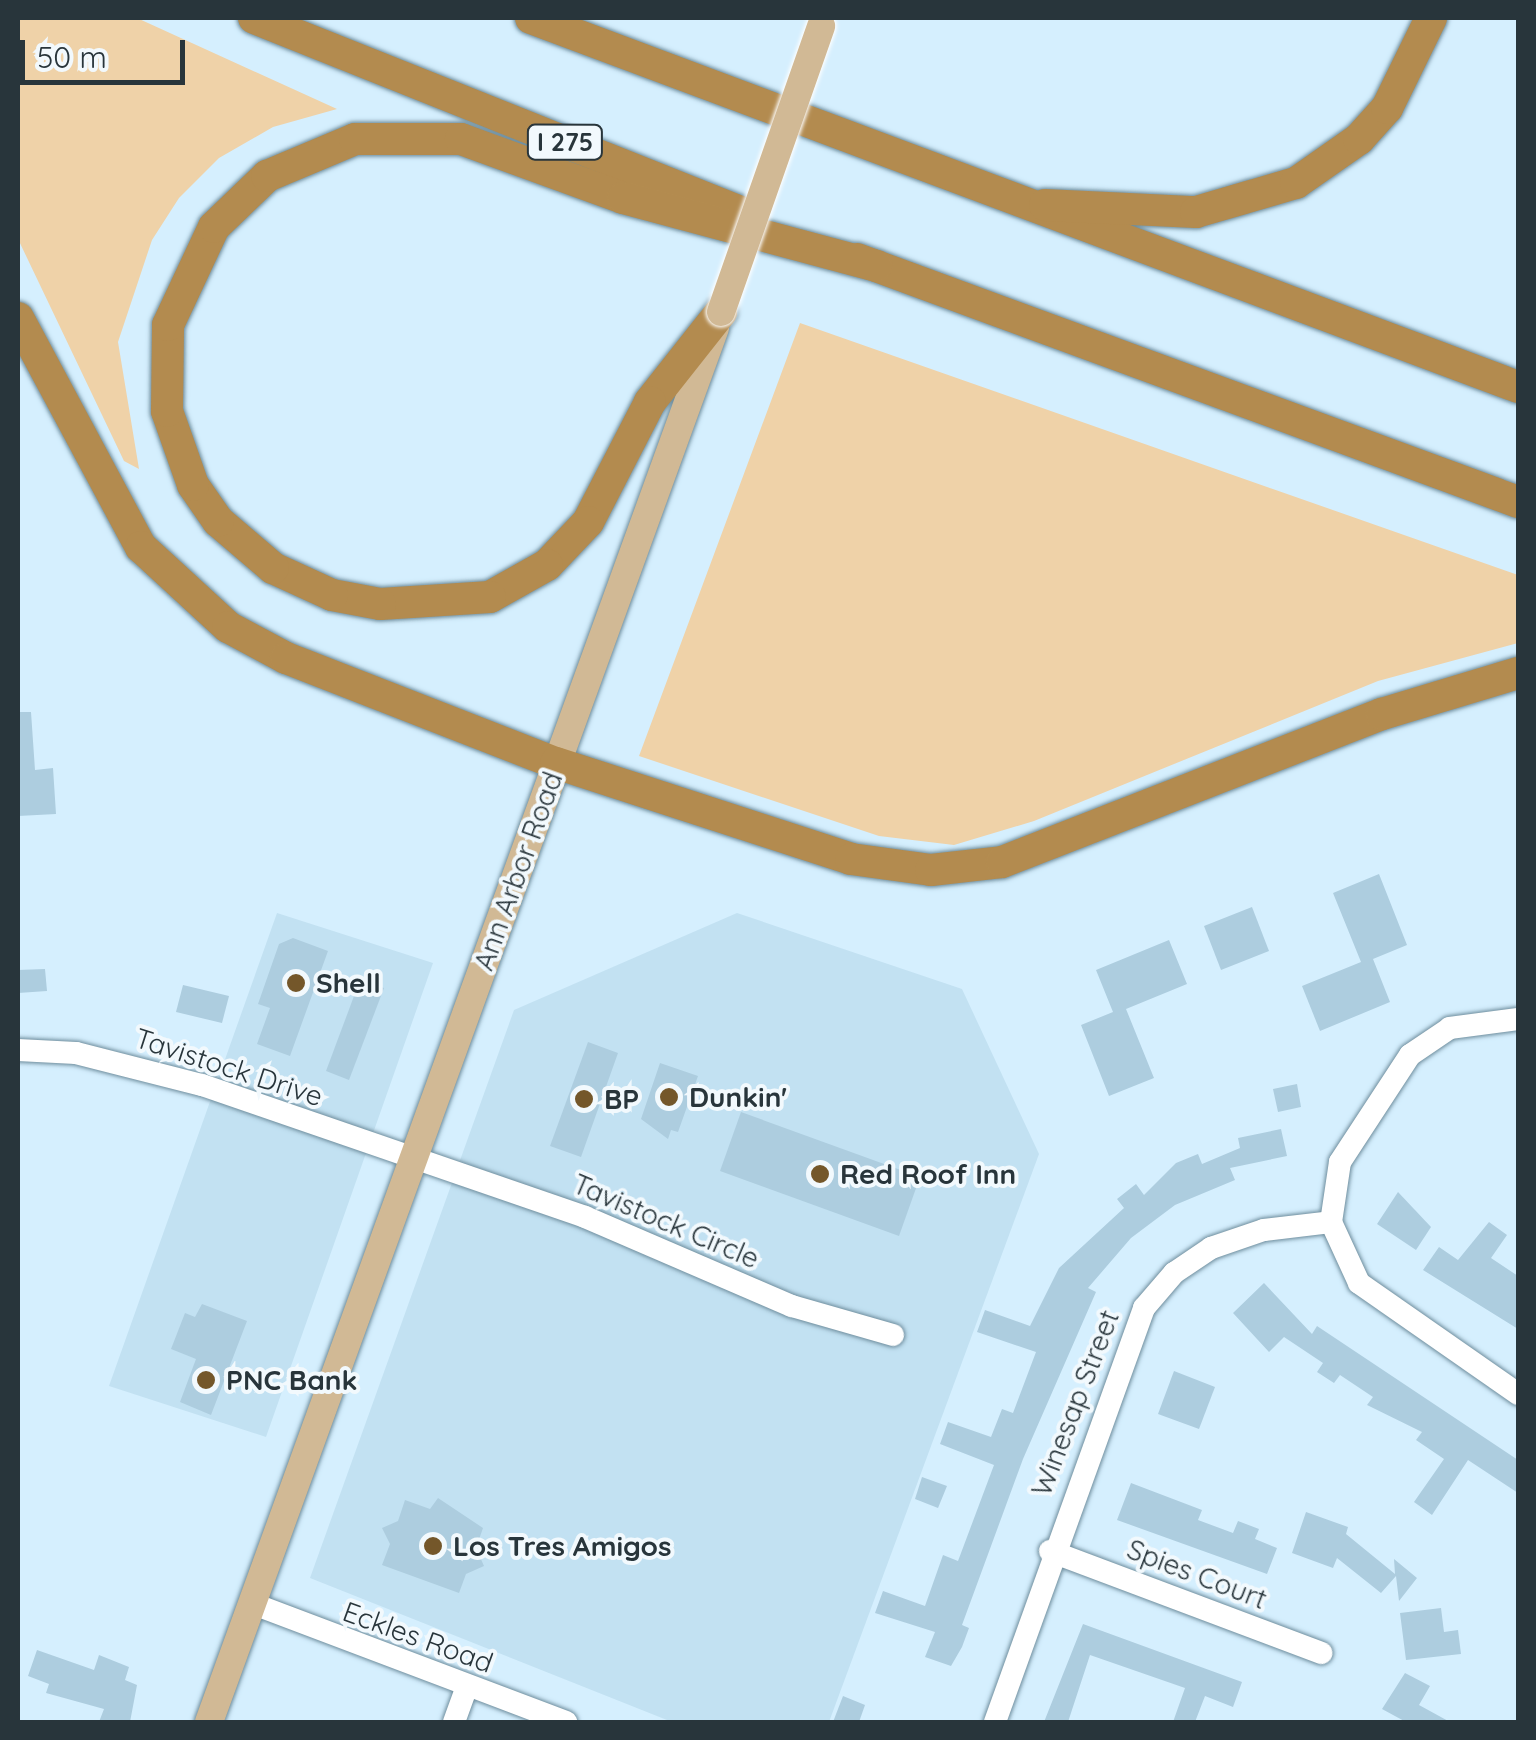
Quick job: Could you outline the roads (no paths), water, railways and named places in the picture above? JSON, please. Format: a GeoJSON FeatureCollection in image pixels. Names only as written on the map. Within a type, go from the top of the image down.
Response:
{"type":"FeatureCollection","features":[{"type":"Feature","properties":{"kind":"highway","name":"I 275"},"geometry":{"type":"LineString","coordinates":[[254,18],[876,266],[1518,502]]}},
{"type":"Feature","properties":{"kind":"highway"},"geometry":{"type":"LineString","coordinates":[[531,18],[1010,203],[1518,387]]}},
{"type":"Feature","properties":{"kind":"highway"},"geometry":{"type":"LineString","coordinates":[[1010,203],[1196,212],[1296,183],[1358,139],[1387,108],[1430,18]]}},
{"type":"Feature","properties":{"kind":"highway"},"geometry":{"type":"LineString","coordinates":[[721,312],[650,402],[588,522],[548,565],[490,597],[380,604],[332,595],[273,568],[226,530],[193,485],[167,411],[168,326],[214,226],[266,176],[354,139],[461,139],[623,198],[876,266]]}},
{"type":"Feature","properties":{"kind":"highway"},"geometry":{"type":"LineString","coordinates":[[18,318],[124,520],[208,614],[286,658],[556,763],[851,859],[958,869],[1068,842],[1382,714],[1518,673]]}},
{"type":"Feature","properties":{"kind":"main road","name":"Ann Arbor Road"},"geometry":{"type":"LineString","coordinates":[[209,1722],[418,1156],[823,20]]}},
{"type":"Feature","properties":{"kind":"street"},"geometry":{"type":"LineString","coordinates":[[1518,1018],[1450,1028],[1410,1055],[1340,1162],[1331,1222],[1359,1283],[1518,1394]]}},
{"type":"Feature","properties":{"kind":"street","name":"Tavistock Drive"},"geometry":{"type":"LineString","coordinates":[[18,1050],[140,1065],[352,1141],[418,1156]]}},
{"type":"Feature","properties":{"kind":"street","name":"Tavistock Circle"},"geometry":{"type":"LineString","coordinates":[[418,1156],[585,1217],[726,1282],[893,1335]]}},
{"type":"Feature","properties":{"kind":"street","name":"Winesap Street"},"geometry":{"type":"LineString","coordinates":[[994,1722],[1050,1551],[1132,1332],[1160,1287],[1230,1239],[1331,1222]]}},
{"type":"Feature","properties":{"kind":"street","name":"Spies Court"},"geometry":{"type":"LineString","coordinates":[[1050,1551],[1322,1653]]}},
{"type":"Feature","properties":{"kind":"street","name":"Eckles Road"},"geometry":{"type":"LineString","coordinates":[[252,1603],[566,1722]]}},
{"type":"Feature","properties":{"kind":"street"},"geometry":{"type":"LineString","coordinates":[[454,1722],[466,1686]]}},
{"type":"Feature","properties":{"kind":"place","name":"Shell"},"geometry":{"type":"Point","coordinates":[296,983]}},
{"type":"Feature","properties":{"kind":"place","name":"Dunkin'"},"geometry":{"type":"Point","coordinates":[669,1097]}},
{"type":"Feature","properties":{"kind":"place","name":"BP"},"geometry":{"type":"Point","coordinates":[584,1099]}},
{"type":"Feature","properties":{"kind":"place","name":"Red Roof Inn"},"geometry":{"type":"Point","coordinates":[820,1174]}},
{"type":"Feature","properties":{"kind":"place","name":"PNC Bank"},"geometry":{"type":"Point","coordinates":[206,1380]}},
{"type":"Feature","properties":{"kind":"place","name":"Los Tres Amigos"},"geometry":{"type":"Point","coordinates":[433,1546]}}]}
